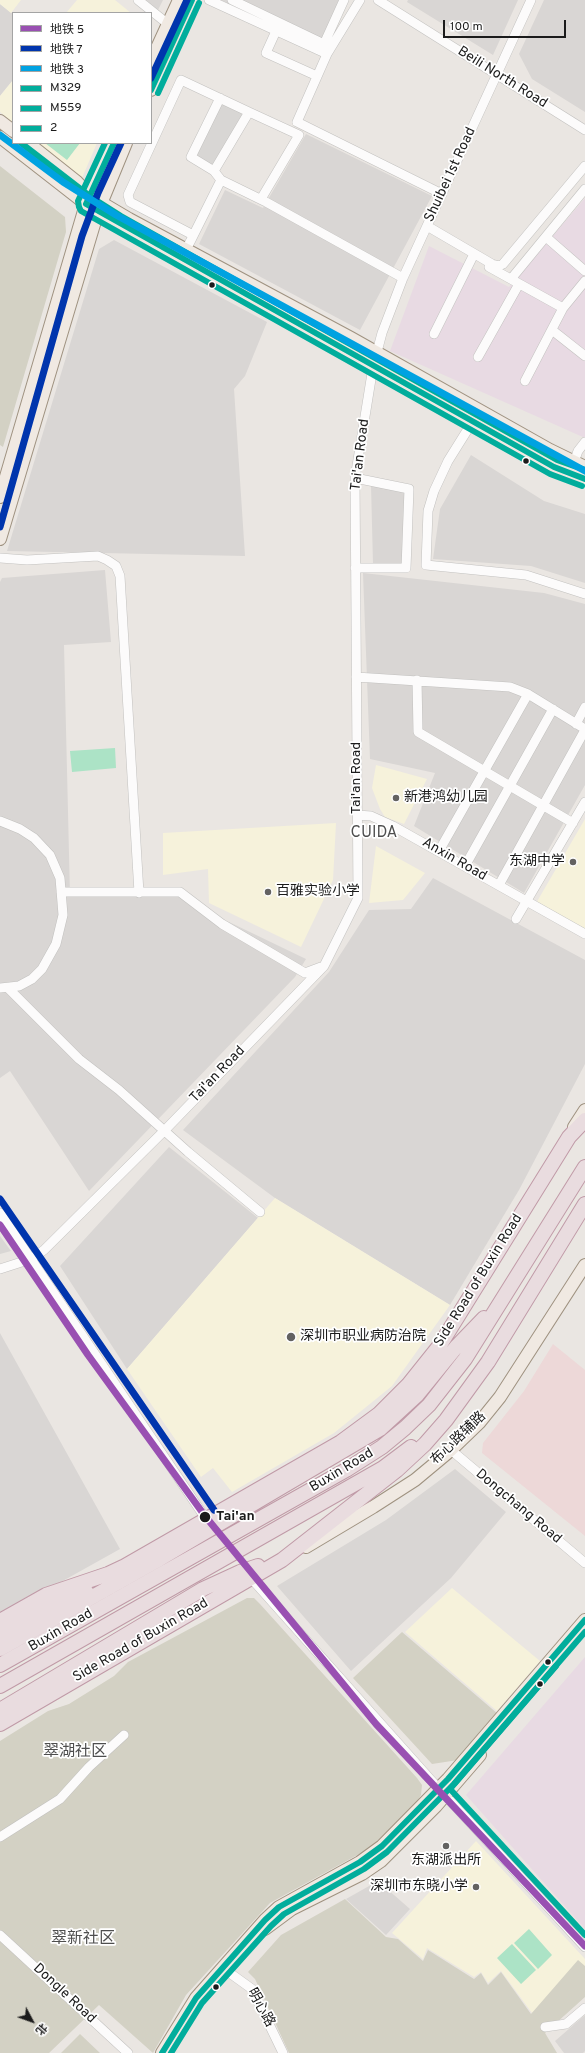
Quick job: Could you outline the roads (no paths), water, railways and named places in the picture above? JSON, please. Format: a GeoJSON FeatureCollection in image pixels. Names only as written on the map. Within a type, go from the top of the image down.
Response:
{"type":"FeatureCollection","features":[{"type":"Feature","properties":{"kind":"highway","name":"Side Road of Buxin Road"},"geometry":{"type":"LineString","coordinates":[[0,1621],[46,1595],[108,1574],[125,1566],[341,1442],[369,1422],[396,1399],[420,1372],[448,1333],[568,1137],[585,1120]]}},
{"type":"Feature","properties":{"kind":"highway","name":"Buxin Road"},"geometry":{"type":"LineString","coordinates":[[0,1665],[346,1470],[382,1447],[417,1417],[441,1391],[465,1359],[585,1167]]}},
{"type":"Feature","properties":{"kind":"highway","name":"Buxin Road"},"geometry":{"type":"LineString","coordinates":[[282,1560],[408,1461],[446,1420],[498,1346],[585,1204]]}},
{"type":"Feature","properties":{"kind":"highway"},"geometry":{"type":"LineString","coordinates":[[0,1649],[137,1572],[380,1429],[417,1395],[457,1346],[507,1292]]}},
{"type":"Feature","properties":{"kind":"highway","name":"Buxin Road"},"geometry":{"type":"LineString","coordinates":[[0,1686],[383,1468],[429,1432],[464,1394]]}},
{"type":"Feature","properties":{"kind":"highway","name":"Side Road of Buxin Road"},"geometry":{"type":"LineString","coordinates":[[0,1724],[250,1577],[282,1560]]}},
{"type":"Feature","properties":{"kind":"highway"},"geometry":{"type":"LineString","coordinates":[[0,1710],[203,1589],[240,1572],[282,1560]]}},
{"type":"Feature","properties":{"kind":"highway"},"geometry":{"type":"LineString","coordinates":[[0,1634],[61,1600],[137,1572]]}},
{"type":"Feature","properties":{"kind":"main road"},"geometry":{"type":"LineString","coordinates":[[152,59],[179,0]]}},
{"type":"Feature","properties":{"kind":"main road"},"geometry":{"type":"LineString","coordinates":[[152,88],[192,0]]}},
{"type":"Feature","properties":{"kind":"main road"},"geometry":{"type":"LineString","coordinates":[[0,121],[12,131]]}},
{"type":"Feature","properties":{"kind":"main road"},"geometry":{"type":"LineString","coordinates":[[0,137],[88,200],[373,367],[473,421],[554,468],[585,479]]}},
{"type":"Feature","properties":{"kind":"main road"},"geometry":{"type":"LineString","coordinates":[[29,144],[77,182],[88,200]]}},
{"type":"Feature","properties":{"kind":"main road"},"geometry":{"type":"LineString","coordinates":[[0,497],[88,200],[114,144]]}},
{"type":"Feature","properties":{"kind":"main road"},"geometry":{"type":"LineString","coordinates":[[0,539],[100,207],[126,144]]}},
{"type":"Feature","properties":{"kind":"main road"},"geometry":{"type":"LineString","coordinates":[[100,207],[186,249],[574,462],[585,466]]}},
{"type":"Feature","properties":{"kind":"main road"},"geometry":{"type":"LineString","coordinates":[[568,1137],[585,1110]]}},
{"type":"Feature","properties":{"kind":"main road","name":"布心路辅路"},"geometry":{"type":"LineString","coordinates":[[282,1560],[373,1508],[415,1480],[451,1450],[479,1422],[500,1397],[585,1265]]}},
{"type":"Feature","properties":{"kind":"main road"},"geometry":{"type":"LineString","coordinates":[[162,2053],[196,1998],[272,1912],[371,1855],[442,1793],[585,1620]]}},
{"type":"Feature","properties":{"kind":"main road"},"geometry":{"type":"LineString","coordinates":[[170,2053],[192,2016],[227,1971],[276,1920],[292,1909],[362,1874],[377,1864],[585,1632]]}},
{"type":"Feature","properties":{"kind":"street"},"geometry":{"type":"LineString","coordinates":[[138,0],[168,24]]}},
{"type":"Feature","properties":{"kind":"street"},"geometry":{"type":"LineString","coordinates":[[209,0],[327,54]]}},
{"type":"Feature","properties":{"kind":"street"},"geometry":{"type":"LineString","coordinates":[[232,0],[324,44],[344,0]]}},
{"type":"Feature","properties":{"kind":"street"},"geometry":{"type":"LineString","coordinates":[[360,0],[327,54],[297,122],[442,194]]}},
{"type":"Feature","properties":{"kind":"street","name":"Beili North Road"},"geometry":{"type":"LineString","coordinates":[[378,0],[585,130]]}},
{"type":"Feature","properties":{"kind":"street","name":"Shuibei 1st Road"},"geometry":{"type":"LineString","coordinates":[[377,353],[382,333],[403,278],[532,0]]}},
{"type":"Feature","properties":{"kind":"street"},"geometry":{"type":"LineString","coordinates":[[276,31],[266,53],[318,76]]}},
{"type":"Feature","properties":{"kind":"street"},"geometry":{"type":"LineString","coordinates":[[154,129],[181,80],[299,135],[261,199]]}},
{"type":"Feature","properties":{"kind":"street"},"geometry":{"type":"LineString","coordinates":[[220,98],[191,157],[214,171],[221,180],[261,199],[403,278]]}},
{"type":"Feature","properties":{"kind":"street"},"geometry":{"type":"LineString","coordinates":[[214,171],[249,112]]}},
{"type":"Feature","properties":{"kind":"street"},"geometry":{"type":"LineString","coordinates":[[148,144],[128,195],[130,202],[193,235]]}},
{"type":"Feature","properties":{"kind":"street"},"geometry":{"type":"LineString","coordinates":[[426,229],[492,264],[499,266],[503,264],[585,166]]}},
{"type":"Feature","properties":{"kind":"street"},"geometry":{"type":"LineString","coordinates":[[186,249],[221,180]]}},
{"type":"Feature","properties":{"kind":"street"},"geometry":{"type":"LineString","coordinates":[[478,357],[515,282],[546,237],[585,189]]}},
{"type":"Feature","properties":{"kind":"street"},"geometry":{"type":"LineString","coordinates":[[426,229],[472,258],[563,308]]}},
{"type":"Feature","properties":{"kind":"street"},"geometry":{"type":"LineString","coordinates":[[546,237],[585,271]]}},
{"type":"Feature","properties":{"kind":"street"},"geometry":{"type":"LineString","coordinates":[[434,334],[472,258]]}},
{"type":"Feature","properties":{"kind":"street"},"geometry":{"type":"LineString","coordinates":[[525,381],[563,308],[585,281]]}},
{"type":"Feature","properties":{"kind":"street"},"geometry":{"type":"LineString","coordinates":[[552,330],[585,356]]}},
{"type":"Feature","properties":{"kind":"street","name":"Tai'an Road"},"geometry":{"type":"LineString","coordinates":[[0,1269],[31,1259],[44,1250],[165,1130],[324,966],[358,898],[355,478],[373,367],[377,353]]}},
{"type":"Feature","properties":{"kind":"street"},"geometry":{"type":"LineString","coordinates":[[473,421],[448,461],[434,491],[428,511],[426,565],[526,574],[585,594]]}},
{"type":"Feature","properties":{"kind":"street"},"geometry":{"type":"LineString","coordinates":[[574,462],[578,451],[585,442]]}},
{"type":"Feature","properties":{"kind":"street"},"geometry":{"type":"LineString","coordinates":[[355,478],[409,489],[406,568],[355,568]]}},
{"type":"Feature","properties":{"kind":"street"},"geometry":{"type":"LineString","coordinates":[[0,558],[27,560],[98,556],[116,566],[120,576],[140,893]]}},
{"type":"Feature","properties":{"kind":"street"},"geometry":{"type":"LineString","coordinates":[[356,678],[501,685],[528,694],[585,730],[499,885]]}},
{"type":"Feature","properties":{"kind":"street"},"geometry":{"type":"LineString","coordinates":[[417,680],[418,732],[573,823]]}},
{"type":"Feature","properties":{"kind":"street"},"geometry":{"type":"LineString","coordinates":[[439,851],[528,694]]}},
{"type":"Feature","properties":{"kind":"street"},"geometry":{"type":"LineString","coordinates":[[576,724],[585,707]]}},
{"type":"Feature","properties":{"kind":"street"},"geometry":{"type":"LineString","coordinates":[[465,866],[553,709]]}},
{"type":"Feature","properties":{"kind":"street"},"geometry":{"type":"LineString","coordinates":[[516,920],[585,802]]}},
{"type":"Feature","properties":{"kind":"street","name":"Anxin Road"},"geometry":{"type":"LineString","coordinates":[[357,814],[371,816],[383,821],[585,934]]}},
{"type":"Feature","properties":{"kind":"street"},"geometry":{"type":"LineString","coordinates":[[0,822],[20,829],[43,846],[55,864],[60,878],[62,892],[61,929],[49,958],[32,979],[19,986],[4,988]]}},
{"type":"Feature","properties":{"kind":"street"},"geometry":{"type":"LineString","coordinates":[[62,892],[180,892],[222,924],[305,973],[324,966]]}},
{"type":"Feature","properties":{"kind":"street"},"geometry":{"type":"LineString","coordinates":[[4,988],[79,1059],[165,1130],[188,1152],[260,1212]]}},
{"type":"Feature","properties":{"kind":"street"},"geometry":{"type":"LineString","coordinates":[[0,1213],[206,1519]]}},
{"type":"Feature","properties":{"kind":"street","name":"Dongchang Road"},"geometry":{"type":"LineString","coordinates":[[451,1450],[585,1563]]}},
{"type":"Feature","properties":{"kind":"street"},"geometry":{"type":"LineString","coordinates":[[250,1577],[442,1793],[585,1947]]}},
{"type":"Feature","properties":{"kind":"street"},"geometry":{"type":"LineString","coordinates":[[0,1837],[60,1799],[89,1767],[124,1735]]}},
{"type":"Feature","properties":{"kind":"street","name":"Dongle Road"},"geometry":{"type":"LineString","coordinates":[[0,1935],[128,2053]]}},
{"type":"Feature","properties":{"kind":"street","name":"明心路"},"geometry":{"type":"LineString","coordinates":[[227,1971],[252,1989],[283,2053]]}},
{"type":"Feature","properties":{"kind":"street"},"geometry":{"type":"LineString","coordinates":[[544,2027],[566,2024],[585,2008]]}},
{"type":"Feature","properties":{"kind":"metro line","name":"7"},"geometry":{"type":"LineString","coordinates":[[152,76],[187,0]]}},
{"type":"Feature","properties":{"kind":"metro line","name":"3"},"geometry":{"type":"LineString","coordinates":[[0,135],[12,144]]}},
{"type":"Feature","properties":{"kind":"metro line","name":"3"},"geometry":{"type":"LineString","coordinates":[[12,144],[63,182],[116,215],[585,471]]}},
{"type":"Feature","properties":{"kind":"metro line","name":"7"},"geometry":{"type":"LineString","coordinates":[[0,527],[82,236],[98,193],[121,144]]}},
{"type":"Feature","properties":{"kind":"metro line","name":"7"},"geometry":{"type":"LineString","coordinates":[[0,1199],[214,1510]]}},
{"type":"Feature","properties":{"kind":"metro line","name":"5"},"geometry":{"type":"LineString","coordinates":[[0,1225],[88,1355],[205,1516],[376,1724],[585,1946]]}},
{"type":"Feature","properties":{"kind":"place","name":"新港鸿幼儿园"},"geometry":{"type":"Point","coordinates":[396,798]}},
{"type":"Feature","properties":{"kind":"place","name":"东湖中学"},"geometry":{"type":"Point","coordinates":[573,862]}},
{"type":"Feature","properties":{"kind":"place","name":"百雅实验小学"},"geometry":{"type":"Point","coordinates":[268,892]}},
{"type":"Feature","properties":{"kind":"place","name":"深圳市职业病防治院"},"geometry":{"type":"Point","coordinates":[291,1337]}},
{"type":"Feature","properties":{"kind":"place","name":"Tai'an"},"geometry":{"type":"Point","coordinates":[205,1517]}},
{"type":"Feature","properties":{"kind":"place","name":"东湖派出所"},"geometry":{"type":"Point","coordinates":[446,1846]}},
{"type":"Feature","properties":{"kind":"place","name":"深圳市东晓小学"},"geometry":{"type":"Point","coordinates":[476,1887]}},
{"type":"Feature","properties":{"kind":"district","name":"CUIDA"},"geometry":{"type":"Point","coordinates":[374,834]}},
{"type":"Feature","properties":{"kind":"district","name":"翠湖社区"},"geometry":{"type":"Point","coordinates":[75,1753]}},
{"type":"Feature","properties":{"kind":"district","name":"翠新社区"},"geometry":{"type":"Point","coordinates":[83,1940]}}]}
